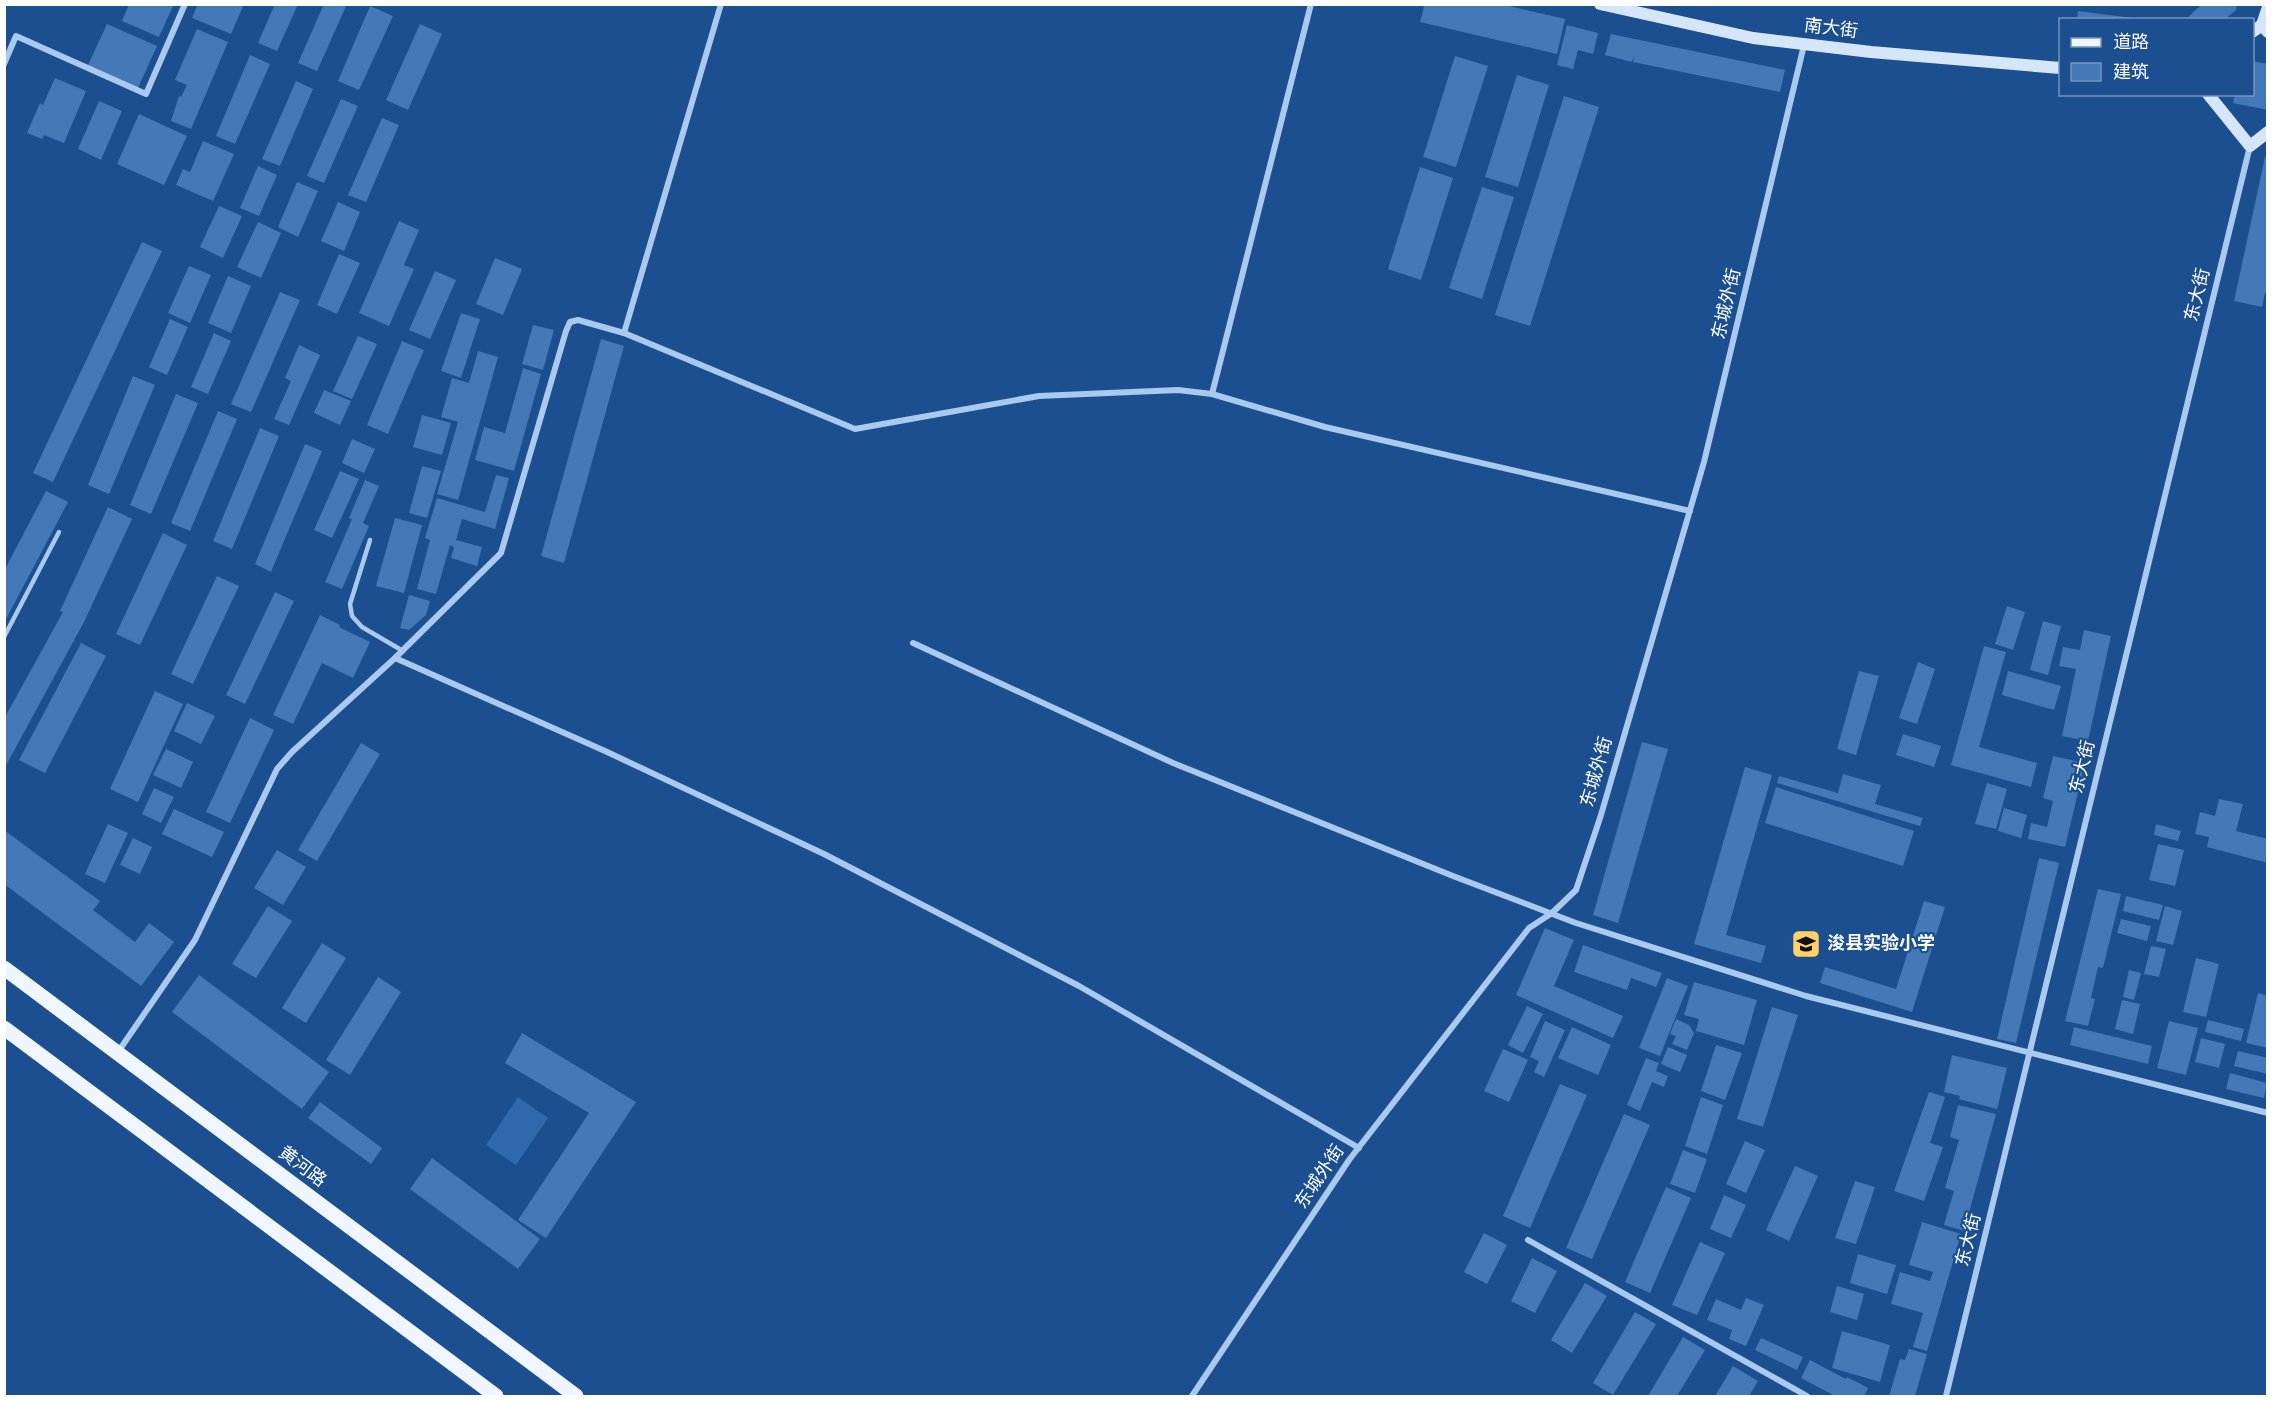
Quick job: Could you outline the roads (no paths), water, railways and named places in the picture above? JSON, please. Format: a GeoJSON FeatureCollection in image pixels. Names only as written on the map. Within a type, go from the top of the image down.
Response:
{"type":"FeatureCollection","features":[{"type":"Feature","properties":{"kind":"main road","name":"黄河路"},"geometry":{"type":"LineString","coordinates":[[4,968],[576,1396]]}},
{"type":"Feature","properties":{"kind":"main road"},"geometry":{"type":"LineString","coordinates":[[4,1028],[496,1396]]}},
{"type":"Feature","properties":{"kind":"street"},"geometry":{"type":"LineString","coordinates":[[4,64],[16,36],[146,94],[185,4]]}},
{"type":"Feature","properties":{"kind":"street"},"geometry":{"type":"LineString","coordinates":[[624,333],[721,4]]}},
{"type":"Feature","properties":{"kind":"street"},"geometry":{"type":"LineString","coordinates":[[1212,394],[1311,4]]}},
{"type":"Feature","properties":{"kind":"street","name":"南大街"},"geometry":{"type":"LineString","coordinates":[[1600,4],[1753,38],[2059,68]]}},
{"type":"Feature","properties":{"kind":"street"},"geometry":{"type":"LineString","coordinates":[[2261,30],[2268,7]]}},
{"type":"Feature","properties":{"kind":"street","name":"东城外街"},"geometry":{"type":"LineString","coordinates":[[1192,1396],[1359,1148],[1529,928],[1552,913],[1575,890],[1585,863],[1710,439],[1804,44]]}},
{"type":"Feature","properties":{"kind":"street"},"geometry":{"type":"LineString","coordinates":[[2210,96],[2250,146],[2268,132]]}},
{"type":"Feature","properties":{"kind":"street","name":"东大街"},"geometry":{"type":"LineString","coordinates":[[1946,1396],[2250,146]]}},
{"type":"Feature","properties":{"kind":"street"},"geometry":{"type":"LineString","coordinates":[[117,1053],[195,940],[277,769],[292,752],[403,651],[501,553],[570,322],[578,320],[624,333],[855,429],[1039,396],[1178,390],[1212,394],[1325,427],[1690,511]]}},
{"type":"Feature","properties":{"kind":"street"},"geometry":{"type":"LineString","coordinates":[[913,644],[1173,763],[1453,876],[1552,913],[1806,996],[2268,1113]]}},
{"type":"Feature","properties":{"kind":"street"},"geometry":{"type":"LineString","coordinates":[[395,658],[616,756],[835,859],[1079,986],[1359,1148]]}},
{"type":"Feature","properties":{"kind":"street"},"geometry":{"type":"LineString","coordinates":[[1528,1240],[1807,1396]]}},
{"type":"Feature","properties":{"kind":"lane"},"geometry":{"type":"LineString","coordinates":[[4,637],[59,532]]}},
{"type":"Feature","properties":{"kind":"lane"},"geometry":{"type":"LineString","coordinates":[[370,540],[350,604],[352,616],[362,627],[403,651]]}},
{"type":"Feature","properties":{"kind":"place","name":"浚县实验小学"},"geometry":{"type":"Point","coordinates":[1806,944]}}]}
